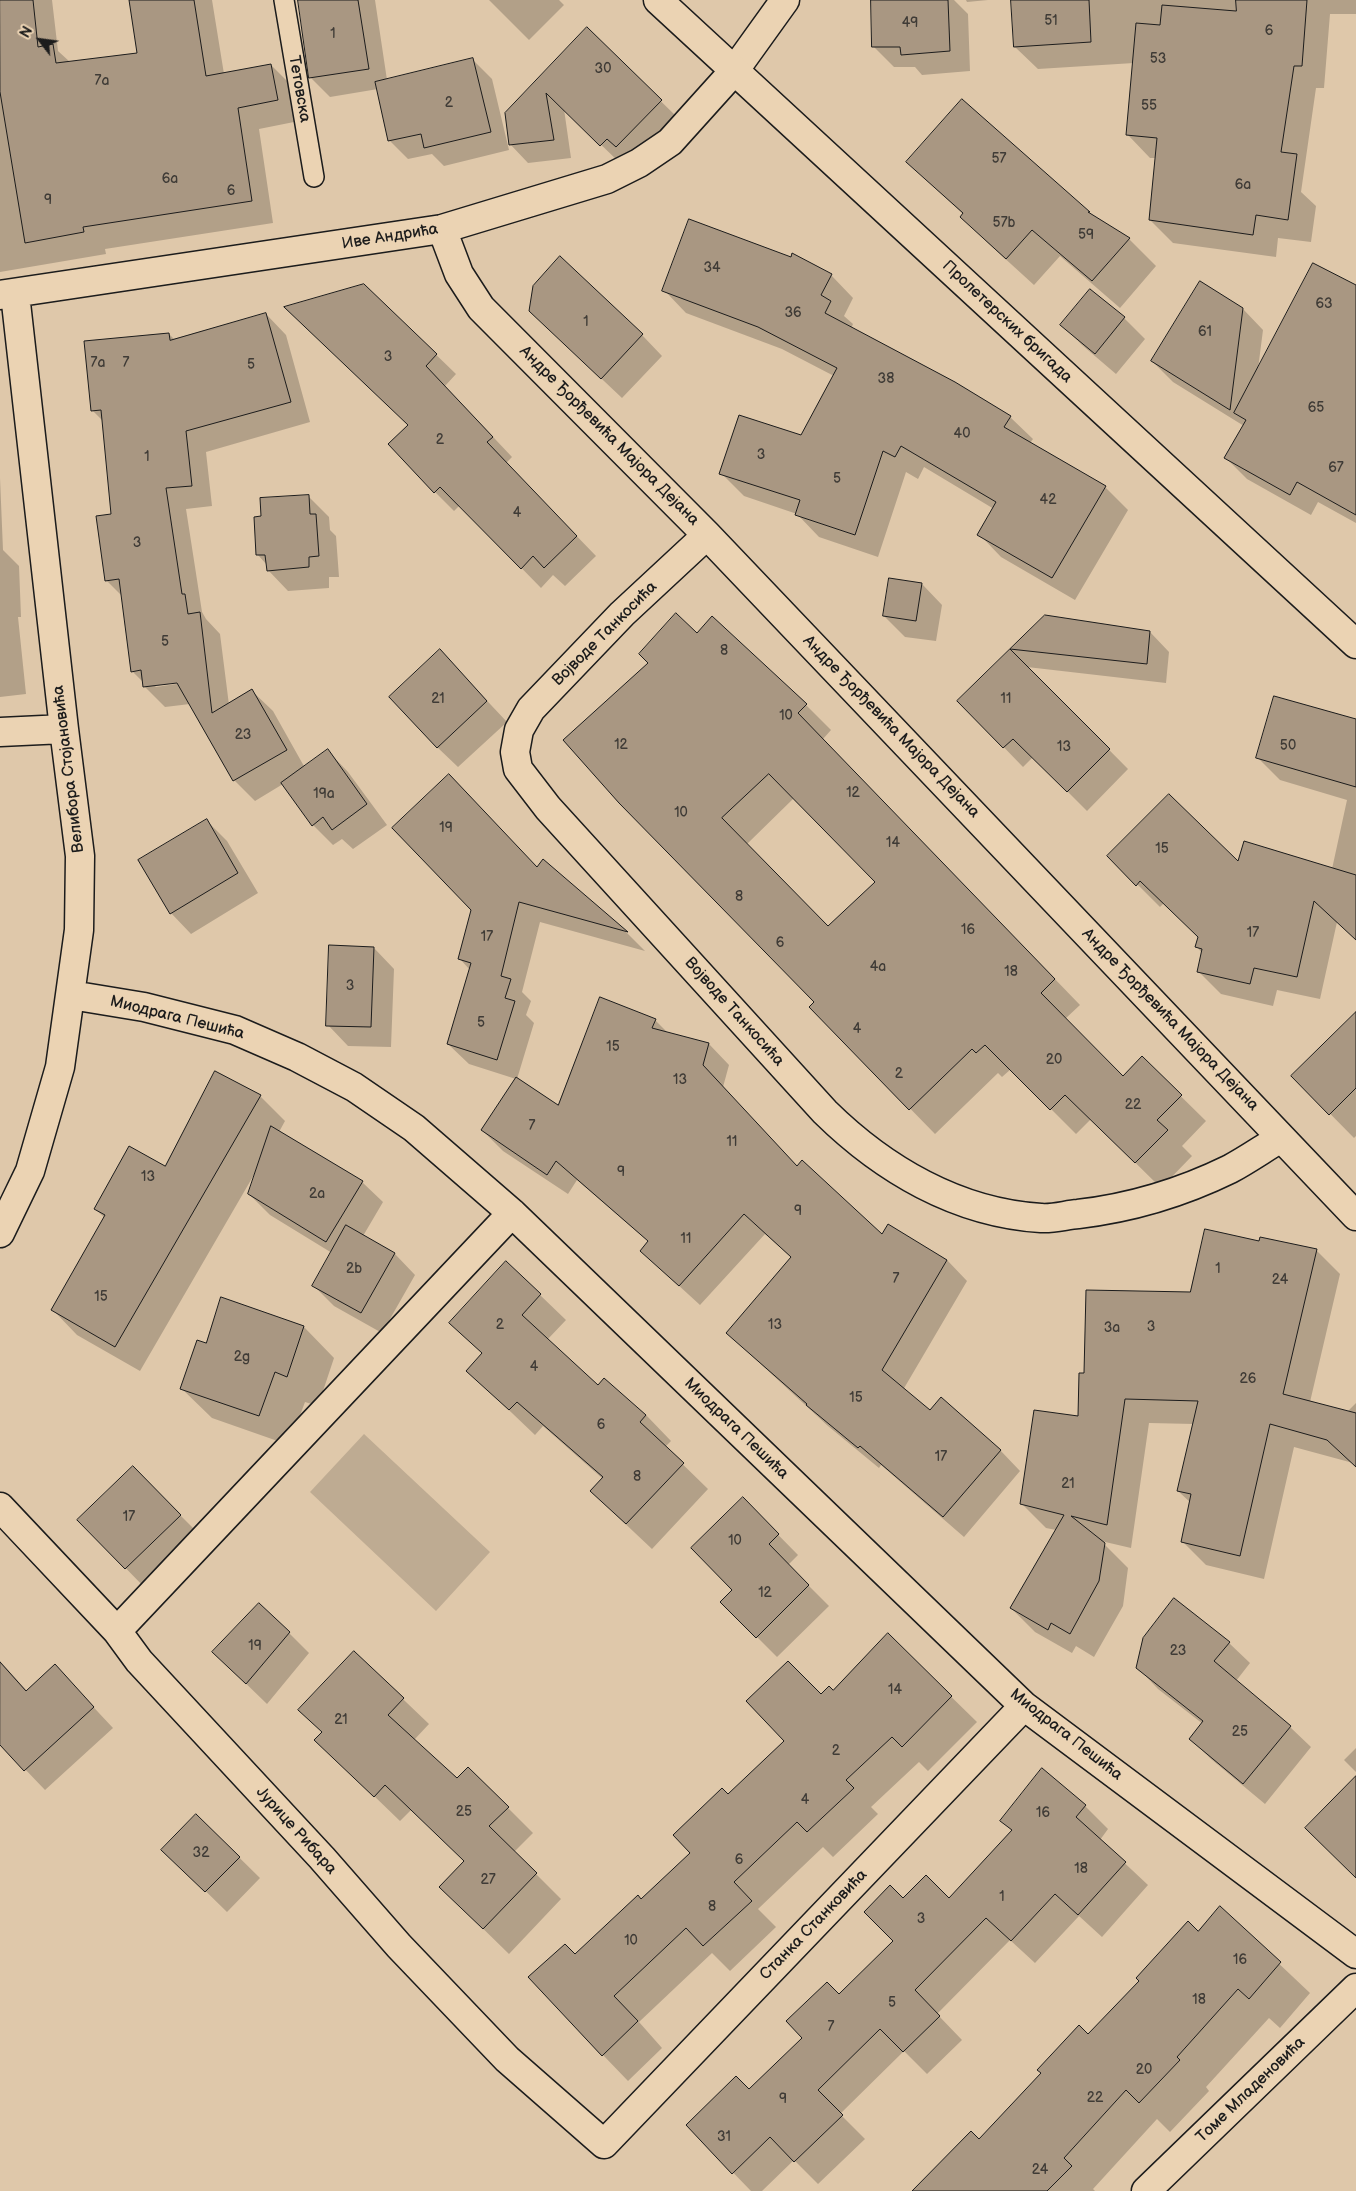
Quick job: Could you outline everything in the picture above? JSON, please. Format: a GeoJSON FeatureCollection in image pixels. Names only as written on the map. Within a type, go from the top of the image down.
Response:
{"type":"FeatureCollection","features":[{"type":"Feature","properties":{"kind":"street","name":"Пролетерских бригада"},"geometry":{"type":"LineString","coordinates":[[658,0],[1356,644]]}},
{"type":"Feature","properties":{"kind":"street","name":"Иве Андрића"},"geometry":{"type":"LineString","coordinates":[[8,295],[442,229],[607,178],[639,163],[670,142],[734,71],[785,0]]}},
{"type":"Feature","properties":{"kind":"street","name":"Андре Ђорђевића Мајора Дејана"},"geometry":{"type":"LineString","coordinates":[[442,229],[459,274],[481,308],[707,535],[1356,1216]]}},
{"type":"Feature","properties":{"kind":"street","name":"Велибора Стојановића"},"geometry":{"type":"LineString","coordinates":[[0,1233],[30,1171],[60,1067],[79,930],[80,856],[8,295]]}},
{"type":"Feature","properties":{"kind":"street","name":"Војводе Танкосића"},"geometry":{"type":"LineString","coordinates":[[707,535],[622,614],[530,709],[519,730],[515,752],[518,769],[548,808],[825,1112],[854,1140],[896,1170],[933,1190],[986,1209],[1042,1218],[1113,1210],[1185,1188],[1230,1169],[1281,1138]]}},
{"type":"Feature","properties":{"kind":"street"},"geometry":{"type":"LineString","coordinates":[[0,732],[64,728]]}},
{"type":"Feature","properties":{"kind":"street","name":"Миодрага Пешића"},"geometry":{"type":"LineString","coordinates":[[71,994],[144,1007],[235,1030],[297,1057],[354,1087],[414,1128],[512,1214],[1024,1706],[1356,1954]]}},
{"type":"Feature","properties":{"kind":"street"},"geometry":{"type":"LineString","coordinates":[[116,1631],[512,1214]]}},
{"type":"Feature","properties":{"kind":"street","name":"Јурице Рибара"},"geometry":{"type":"LineString","coordinates":[[0,1506],[116,1631],[139,1661],[322,1858],[406,1953],[507,2059],[604,2144]]}},
{"type":"Feature","properties":{"kind":"street","name":"Станка Станковића"},"geometry":{"type":"LineString","coordinates":[[604,2144],[1024,1706]]}},
{"type":"Feature","properties":{"kind":"street","name":"Томе Младеновића"},"geometry":{"type":"LineString","coordinates":[[1146,2191],[1356,1988]]}},
{"type":"Feature","properties":{"kind":"lane","name":"Тетовска"},"geometry":{"type":"LineString","coordinates":[[284,0],[314,177]]}},
{"type":"Feature","properties":{"kind":"shaded area"},"geometry":{"type":"Polygon","coordinates":[[[364,1434],[490,1552],[436,1611],[310,1492],[364,1434]]]}},
{"type":"Feature","properties":{"kind":"building"},"geometry":{"type":"Polygon","coordinates":[[[0,0],[33,0],[38,47],[53,44],[56,63],[137,53],[129,0],[194,0],[206,76],[271,64],[278,100],[238,108],[252,201],[83,227],[84,232],[25,243],[0,92],[0,0]]]}},
{"type":"Feature","properties":{"kind":"building"},"geometry":{"type":"Polygon","coordinates":[[[298,0],[358,0],[369,69],[309,78],[298,0]]]}},
{"type":"Feature","properties":{"kind":"building"},"geometry":{"type":"Polygon","coordinates":[[[871,0],[948,0],[950,51],[901,55],[900,47],[872,47],[871,0]]]}},
{"type":"Feature","properties":{"kind":"building"},"geometry":{"type":"Polygon","coordinates":[[[1011,0],[1089,0],[1091,42],[1014,47],[1011,0]]]}},
{"type":"Feature","properties":{"kind":"building"},"geometry":{"type":"Polygon","coordinates":[[[1236,0],[1307,0],[1302,66],[1294,66],[1281,152],[1297,154],[1288,220],[1256,215],[1253,235],[1149,220],[1157,138],[1126,135],[1136,23],[1160,25],[1162,5],[1236,11],[1236,0]]]}},
{"type":"Feature","properties":{"kind":"building"},"geometry":{"type":"Polygon","coordinates":[[[587,27],[662,100],[616,147],[607,139],[600,146],[546,93],[554,140],[509,145],[505,113],[587,27]]]}},
{"type":"Feature","properties":{"kind":"building"},"geometry":{"type":"Polygon","coordinates":[[[473,58],[491,132],[424,148],[421,134],[388,141],[375,82],[473,58]]]}},
{"type":"Feature","properties":{"kind":"building"},"geometry":{"type":"Polygon","coordinates":[[[962,99],[1090,212],[1088,212],[1130,238],[1092,281],[1032,230],[1006,259],[960,217],[963,213],[906,162],[962,99]]]}},
{"type":"Feature","properties":{"kind":"building"},"geometry":{"type":"Polygon","coordinates":[[[689,219],[791,257],[792,253],[832,274],[821,295],[831,301],[825,313],[955,382],[1011,416],[1004,427],[1106,486],[1052,578],[977,535],[996,502],[901,446],[895,457],[883,451],[855,535],[795,515],[800,500],[719,474],[739,415],[801,435],[837,368],[758,327],[662,291],[689,219]]]}},
{"type":"Feature","properties":{"kind":"building"},"geometry":{"type":"Polygon","coordinates":[[[560,256],[643,334],[601,379],[529,311],[533,286],[560,256]]]}},
{"type":"Feature","properties":{"kind":"building"},"geometry":{"type":"Polygon","coordinates":[[[1313,263],[1356,285],[1356,515],[1297,482],[1290,495],[1224,458],[1246,420],[1234,413],[1313,263]]]}},
{"type":"Feature","properties":{"kind":"building"},"geometry":{"type":"Polygon","coordinates":[[[1200,281],[1243,308],[1230,410],[1151,361],[1200,281]]]}},
{"type":"Feature","properties":{"kind":"building"},"geometry":{"type":"Polygon","coordinates":[[[364,284],[437,354],[426,366],[493,437],[487,442],[577,536],[544,568],[533,556],[521,569],[440,487],[434,493],[388,444],[408,425],[284,307],[364,284]]]}},
{"type":"Feature","properties":{"kind":"building"},"geometry":{"type":"Polygon","coordinates":[[[1090,289],[1125,317],[1095,354],[1060,325],[1090,289]]]}},
{"type":"Feature","properties":{"kind":"building"},"geometry":{"type":"Polygon","coordinates":[[[266,313],[291,402],[186,431],[192,486],[166,488],[182,594],[185,594],[188,614],[200,612],[212,713],[252,689],[287,750],[233,781],[177,683],[143,687],[141,670],[131,672],[119,579],[105,581],[96,516],[111,514],[101,410],[91,411],[84,341],[169,333],[170,340],[266,313]]]}},
{"type":"Feature","properties":{"kind":"building"},"geometry":{"type":"Polygon","coordinates":[[[309,495],[310,514],[316,514],[319,556],[309,557],[309,567],[267,571],[265,555],[256,555],[254,517],[261,516],[260,498],[309,495]]]}},
{"type":"Feature","properties":{"kind":"building"},"geometry":{"type":"Polygon","coordinates":[[[889,578],[922,583],[916,621],[883,616],[889,578]]]}},
{"type":"Feature","properties":{"kind":"building"},"geometry":{"type":"Polygon","coordinates":[[[676,613],[697,633],[712,616],[807,704],[798,713],[1055,979],[1041,993],[1123,1076],[1142,1056],[1182,1095],[1157,1120],[1168,1130],[1135,1163],[1065,1095],[1050,1110],[985,1045],[976,1053],[972,1049],[909,1110],[809,1007],[814,1002],[619,803],[563,740],[648,663],[639,654],[676,613]],[[769,774],[722,818],[828,926],[875,882],[769,774]]]}},
{"type":"Feature","properties":{"kind":"building"},"geometry":{"type":"Polygon","coordinates":[[[1045,615],[1150,631],[1147,664],[1010,649],[1045,615]]]}},
{"type":"Feature","properties":{"kind":"building"},"geometry":{"type":"Polygon","coordinates":[[[440,649],[487,701],[437,748],[389,697],[440,649]]]}},
{"type":"Feature","properties":{"kind":"building"},"geometry":{"type":"Polygon","coordinates":[[[1010,649],[1110,749],[1067,792],[1013,739],[1003,748],[957,701],[1010,649]]]}},
{"type":"Feature","properties":{"kind":"building"},"geometry":{"type":"Polygon","coordinates":[[[1274,696],[1356,719],[1356,787],[1256,758],[1274,696]]]}},
{"type":"Feature","properties":{"kind":"building"},"geometry":{"type":"Polygon","coordinates":[[[328,749],[367,804],[332,830],[323,817],[312,826],[281,783],[328,749]]]}},
{"type":"Feature","properties":{"kind":"building"},"geometry":{"type":"Polygon","coordinates":[[[449,774],[537,867],[543,859],[628,932],[519,902],[501,976],[511,979],[505,998],[515,1001],[497,1060],[447,1044],[471,963],[458,959],[471,910],[392,828],[449,774]]]}},
{"type":"Feature","properties":{"kind":"building"},"geometry":{"type":"Polygon","coordinates":[[[1169,794],[1238,861],[1244,841],[1356,875],[1356,940],[1314,901],[1297,977],[1254,968],[1250,984],[1197,972],[1202,949],[1195,947],[1198,937],[1140,881],[1136,886],[1107,856],[1169,794]]]}},
{"type":"Feature","properties":{"kind":"building"},"geometry":{"type":"Polygon","coordinates":[[[207,819],[238,873],[170,914],[138,860],[207,819]]]}},
{"type":"Feature","properties":{"kind":"building"},"geometry":{"type":"Polygon","coordinates":[[[329,945],[374,947],[371,1027],[326,1026],[329,945]]]}},
{"type":"Feature","properties":{"kind":"building"},"geometry":{"type":"Polygon","coordinates":[[[600,997],[656,1019],[652,1028],[709,1043],[703,1065],[797,1166],[802,1160],[882,1234],[888,1224],[947,1260],[882,1370],[930,1410],[941,1397],[1001,1450],[943,1517],[860,1446],[858,1448],[806,1405],[726,1333],[791,1257],[744,1214],[679,1286],[640,1251],[648,1241],[556,1161],[547,1175],[481,1130],[516,1077],[558,1105],[600,997]]]}},
{"type":"Feature","properties":{"kind":"building"},"geometry":{"type":"Polygon","coordinates":[[[1356,1012],[1356,1088],[1329,1115],[1291,1076],[1356,1012]]]}},
{"type":"Feature","properties":{"kind":"building"},"geometry":{"type":"Polygon","coordinates":[[[215,1071],[261,1095],[115,1347],[51,1310],[105,1215],[94,1209],[129,1146],[165,1166],[215,1071]]]}},
{"type":"Feature","properties":{"kind":"building"},"geometry":{"type":"Polygon","coordinates":[[[271,1126],[363,1181],[326,1242],[248,1194],[271,1126]]]}},
{"type":"Feature","properties":{"kind":"building"},"geometry":{"type":"Polygon","coordinates":[[[346,1225],[395,1253],[361,1313],[312,1286],[346,1225]]]}},
{"type":"Feature","properties":{"kind":"building"},"geometry":{"type":"Polygon","coordinates":[[[1205,1229],[1259,1241],[1260,1237],[1317,1249],[1283,1394],[1356,1413],[1356,1467],[1327,1440],[1270,1424],[1240,1556],[1181,1542],[1191,1494],[1177,1491],[1198,1401],[1125,1399],[1107,1525],[1071,1516],[1105,1543],[1099,1581],[1070,1634],[1051,1623],[1048,1630],[1010,1608],[1064,1515],[1020,1504],[1034,1410],[1078,1416],[1079,1373],[1084,1373],[1086,1290],[1190,1292],[1205,1229]]]}},
{"type":"Feature","properties":{"kind":"building"},"geometry":{"type":"Polygon","coordinates":[[[506,1261],[541,1294],[522,1315],[598,1385],[604,1378],[646,1415],[640,1422],[684,1463],[626,1524],[590,1491],[603,1477],[517,1402],[509,1410],[466,1371],[482,1353],[449,1323],[506,1261]]]}},
{"type":"Feature","properties":{"kind":"building"},"geometry":{"type":"Polygon","coordinates":[[[221,1297],[304,1326],[287,1377],[275,1372],[259,1416],[180,1389],[197,1340],[206,1343],[221,1297]]]}},
{"type":"Feature","properties":{"kind":"building"},"geometry":{"type":"Polygon","coordinates":[[[133,1466],[181,1515],[125,1569],[77,1520],[133,1466]]]}},
{"type":"Feature","properties":{"kind":"building"},"geometry":{"type":"Polygon","coordinates":[[[743,1497],[779,1534],[769,1544],[809,1585],[756,1638],[720,1602],[732,1590],[691,1548],[743,1497]]]}},
{"type":"Feature","properties":{"kind":"building"},"geometry":{"type":"Polygon","coordinates":[[[1174,1598],[1230,1642],[1214,1661],[1291,1726],[1243,1784],[1189,1739],[1203,1721],[1136,1668],[1143,1638],[1174,1598]]]}},
{"type":"Feature","properties":{"kind":"building"},"geometry":{"type":"Polygon","coordinates":[[[259,1603],[290,1632],[246,1684],[212,1652],[259,1603]]]}},
{"type":"Feature","properties":{"kind":"building"},"geometry":{"type":"Polygon","coordinates":[[[888,1633],[952,1696],[902,1747],[892,1737],[846,1780],[854,1788],[807,1832],[797,1822],[734,1882],[752,1901],[703,1946],[686,1928],[614,1996],[638,2021],[602,2056],[528,1977],[565,1944],[575,1954],[638,1895],[641,1899],[690,1853],[673,1835],[722,1788],[728,1794],[784,1741],[746,1701],[788,1661],[821,1694],[829,1686],[833,1690],[888,1633]]]}},
{"type":"Feature","properties":{"kind":"building"},"geometry":{"type":"Polygon","coordinates":[[[354,1651],[404,1698],[388,1715],[457,1778],[468,1767],[509,1807],[489,1826],[537,1873],[483,1929],[439,1887],[464,1861],[385,1785],[374,1797],[314,1740],[322,1732],[298,1710],[354,1651]]]}},
{"type":"Feature","properties":{"kind":"building"},"geometry":{"type":"Polygon","coordinates":[[[0,1662],[26,1691],[55,1664],[94,1707],[24,1771],[0,1745],[0,1662]]]}},
{"type":"Feature","properties":{"kind":"building"},"geometry":{"type":"Polygon","coordinates":[[[1042,1768],[1086,1805],[1076,1817],[1126,1862],[1078,1915],[1055,1894],[1011,1941],[986,1918],[915,1990],[940,2016],[903,2052],[880,2029],[818,2090],[843,2115],[794,2162],[770,2137],[732,2174],[686,2125],[736,2076],[749,2089],[802,2038],[786,2021],[827,1982],[839,1994],[893,1941],[864,1912],[890,1885],[903,1898],[926,1875],[949,1898],[1012,1830],[1000,1821],[1042,1768]]]}},
{"type":"Feature","properties":{"kind":"building"},"geometry":{"type":"Polygon","coordinates":[[[1356,1776],[1356,1878],[1305,1828],[1356,1776]]]}},
{"type":"Feature","properties":{"kind":"building"},"geometry":{"type":"Polygon","coordinates":[[[196,1814],[240,1857],[205,1892],[161,1850],[196,1814]]]}},
{"type":"Feature","properties":{"kind":"building"},"geometry":{"type":"Polygon","coordinates":[[[1220,1906],[1281,1962],[1249,1999],[1238,1989],[1177,2057],[1180,2060],[1139,2103],[1126,2090],[1064,2158],[1072,2166],[1047,2191],[912,2191],[971,2131],[979,2139],[1041,2073],[1037,2070],[1079,2025],[1088,2034],[1139,1981],[1136,1978],[1188,1921],[1198,1931],[1220,1906]]]}}]}
